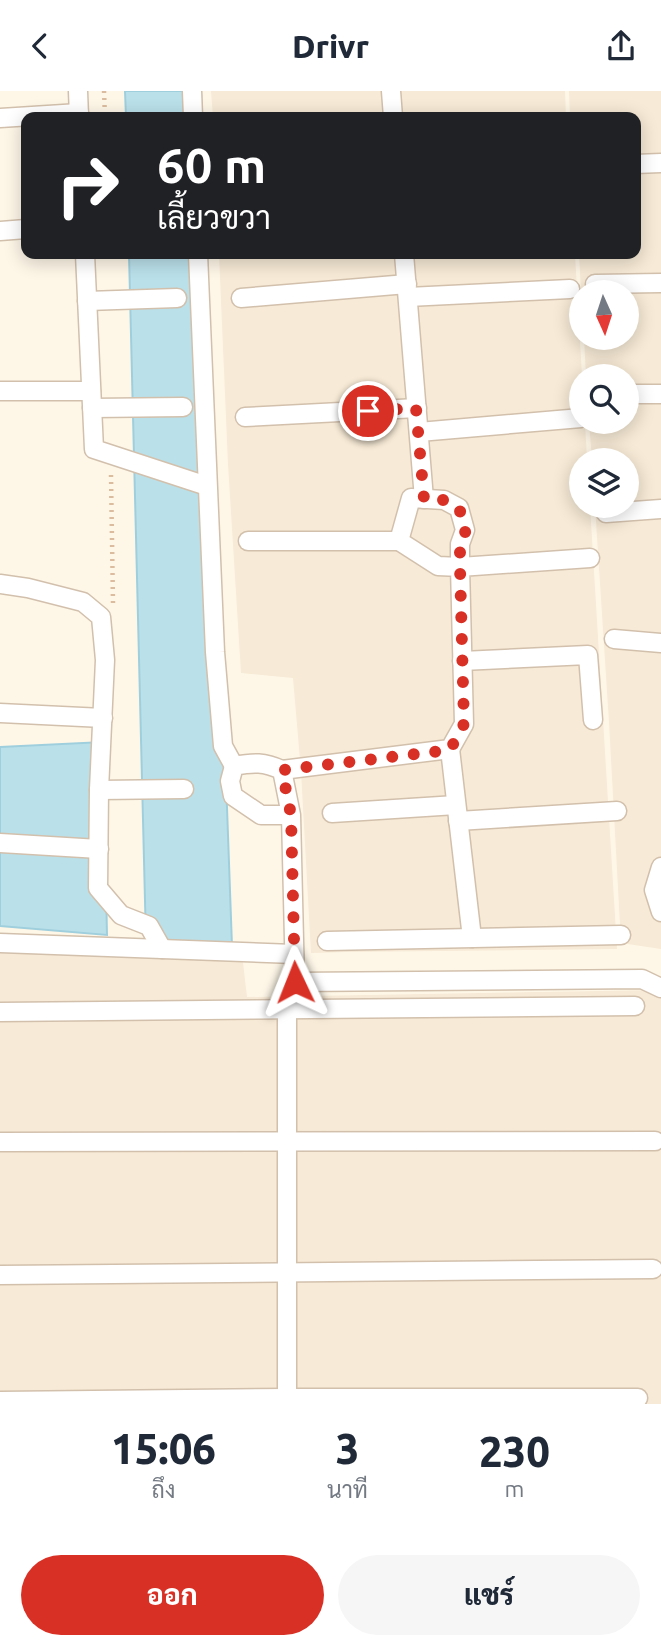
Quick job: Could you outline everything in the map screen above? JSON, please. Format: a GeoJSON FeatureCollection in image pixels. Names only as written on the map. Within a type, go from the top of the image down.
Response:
{"type":"FeatureCollection","features":[{"type":"Feature","properties":{"kind":"street"},"geometry":{"type":"LineString","coordinates":[[78,91],[79,112]]}},
{"type":"Feature","properties":{"kind":"street"},"geometry":{"type":"LineString","coordinates":[[192,91],[192,112]]}},
{"type":"Feature","properties":{"kind":"street"},"geometry":{"type":"LineString","coordinates":[[391,91],[393,112]]}},
{"type":"Feature","properties":{"kind":"street"},"geometry":{"type":"LineString","coordinates":[[0,118],[21,117]]}},
{"type":"Feature","properties":{"kind":"street"},"geometry":{"type":"LineString","coordinates":[[641,163],[661,163]]}},
{"type":"Feature","properties":{"kind":"street"},"geometry":{"type":"LineString","coordinates":[[0,231],[21,229]]}},
{"type":"Feature","properties":{"kind":"street"},"geometry":{"type":"LineString","coordinates":[[85,259],[94,449],[207,486]]}},
{"type":"Feature","properties":{"kind":"street"},"geometry":{"type":"LineString","coordinates":[[198,259],[215,652],[223,746],[234,766],[230,781],[233,796],[261,815],[291,815]]}},
{"type":"Feature","properties":{"kind":"street"},"geometry":{"type":"LineString","coordinates":[[404,259],[424,499]]}},
{"type":"Feature","properties":{"kind":"street"},"geometry":{"type":"LineString","coordinates":[[639,283],[661,283]]}},
{"type":"Feature","properties":{"kind":"street"},"geometry":{"type":"LineString","coordinates":[[241,298],[407,291],[569,289]]}},
{"type":"Feature","properties":{"kind":"street"},"geometry":{"type":"LineString","coordinates":[[87,301],[177,298]]}},
{"type":"Feature","properties":{"kind":"street"},"geometry":{"type":"LineString","coordinates":[[0,391],[183,407]]}},
{"type":"Feature","properties":{"kind":"street"},"geometry":{"type":"LineString","coordinates":[[639,394],[661,394]]}},
{"type":"Feature","properties":{"kind":"street"},"geometry":{"type":"LineString","coordinates":[[245,417],[416,408]]}},
{"type":"Feature","properties":{"kind":"street"},"geometry":{"type":"LineString","coordinates":[[419,432],[569,419]]}},
{"type":"Feature","properties":{"kind":"street"},"geometry":{"type":"LineString","coordinates":[[399,541],[411,498],[444,500],[459,508],[466,530],[460,544],[464,724],[450,750],[472,938]]}},
{"type":"Feature","properties":{"kind":"street"},"geometry":{"type":"LineString","coordinates":[[639,511],[661,509]]}},
{"type":"Feature","properties":{"kind":"street"},"geometry":{"type":"LineString","coordinates":[[247,541],[399,541],[438,566],[460,567],[590,558]]}},
{"type":"Feature","properties":{"kind":"street"},"geometry":{"type":"LineString","coordinates":[[0,584],[83,602],[101,617],[105,660],[98,888],[121,915],[149,926],[162,949]]}},
{"type":"Feature","properties":{"kind":"street"},"geometry":{"type":"LineString","coordinates":[[614,639],[661,643]]}},
{"type":"Feature","properties":{"kind":"street"},"geometry":{"type":"LineString","coordinates":[[462,661],[588,655],[593,720]]}},
{"type":"Feature","properties":{"kind":"street"},"geometry":{"type":"LineString","coordinates":[[0,713],[103,718]]}},
{"type":"Feature","properties":{"kind":"street"},"geometry":{"type":"LineString","coordinates":[[234,766],[268,764],[282,770],[450,750]]}},
{"type":"Feature","properties":{"kind":"street"},"geometry":{"type":"LineString","coordinates":[[282,770],[291,815],[295,982],[642,979],[661,988]]}},
{"type":"Feature","properties":{"kind":"street"},"geometry":{"type":"LineString","coordinates":[[99,790],[184,789]]}},
{"type":"Feature","properties":{"kind":"street"},"geometry":{"type":"LineString","coordinates":[[332,813],[617,811]]}},
{"type":"Feature","properties":{"kind":"street"},"geometry":{"type":"LineString","coordinates":[[0,843],[99,849]]}},
{"type":"Feature","properties":{"kind":"street"},"geometry":{"type":"LineString","coordinates":[[661,867],[654,890],[661,912]]}},
{"type":"Feature","properties":{"kind":"street"},"geometry":{"type":"LineString","coordinates":[[327,941],[621,935]]}},
{"type":"Feature","properties":{"kind":"street"},"geometry":{"type":"LineString","coordinates":[[0,943],[294,954]]}},
{"type":"Feature","properties":{"kind":"street"},"geometry":{"type":"LineString","coordinates":[[0,1012],[635,1006]]}},
{"type":"Feature","properties":{"kind":"street"},"geometry":{"type":"LineString","coordinates":[[287,1009],[287,1401]]}},
{"type":"Feature","properties":{"kind":"street"},"geometry":{"type":"LineString","coordinates":[[0,1142],[655,1141]]}},
{"type":"Feature","properties":{"kind":"street"},"geometry":{"type":"LineString","coordinates":[[0,1275],[653,1269]]}},
{"type":"Feature","properties":{"kind":"street"},"geometry":{"type":"LineString","coordinates":[[0,1401],[638,1398]]}},
{"type":"Feature","properties":{"kind":"path"},"geometry":{"type":"LineString","coordinates":[[104,91],[105,112]]}},
{"type":"Feature","properties":{"kind":"path"},"geometry":{"type":"LineString","coordinates":[[111,464],[113,616]]}},
{"type":"Feature","properties":{"kind":"shaded area"},"geometry":{"type":"Polygon","coordinates":[[[211,91],[565,91],[566,112],[213,112],[211,91]]]}},
{"type":"Feature","properties":{"kind":"shaded area"},"geometry":{"type":"Polygon","coordinates":[[[569,91],[661,91],[661,949],[621,943],[596,518],[639,518],[639,448],[591,448],[590,434],[639,434],[639,364],[585,364],[585,350],[639,350],[639,280],[580,280],[579,259],[641,259],[641,112],[570,112],[569,91]]]}},
{"type":"Feature","properties":{"kind":"shaded area"},"geometry":{"type":"Polygon","coordinates":[[[219,259],[575,259],[576,280],[569,280],[569,350],[581,350],[581,364],[569,364],[569,434],[586,434],[586,448],[569,448],[569,518],[591,518],[617,949],[311,953],[293,678],[241,673],[219,259]]]}},
{"type":"Feature","properties":{"kind":"shaded area"},"geometry":{"type":"Polygon","coordinates":[[[0,945],[242,954],[247,997],[661,990],[661,1404],[0,1404],[0,945]]]}},
{"type":"Feature","properties":{"kind":"water"},"geometry":{"type":"Polygon","coordinates":[[[125,91],[201,91],[202,112],[126,112],[125,91]]]}},
{"type":"Feature","properties":{"kind":"water"},"geometry":{"type":"Polygon","coordinates":[[[129,259],[207,259],[232,946],[146,941],[129,259]]]}},
{"type":"Feature","properties":{"kind":"water"},"geometry":{"type":"Polygon","coordinates":[[[103,742],[107,935],[0,926],[0,747],[103,742]]]}},
{"type":"Feature","properties":{"kind":"route"},"geometry":{"type":"LineString","coordinates":[[295,982],[291,815],[282,770],[450,750],[464,724],[460,544],[466,530],[459,508],[444,500],[424,499],[416,408],[368,411]]}}]}
